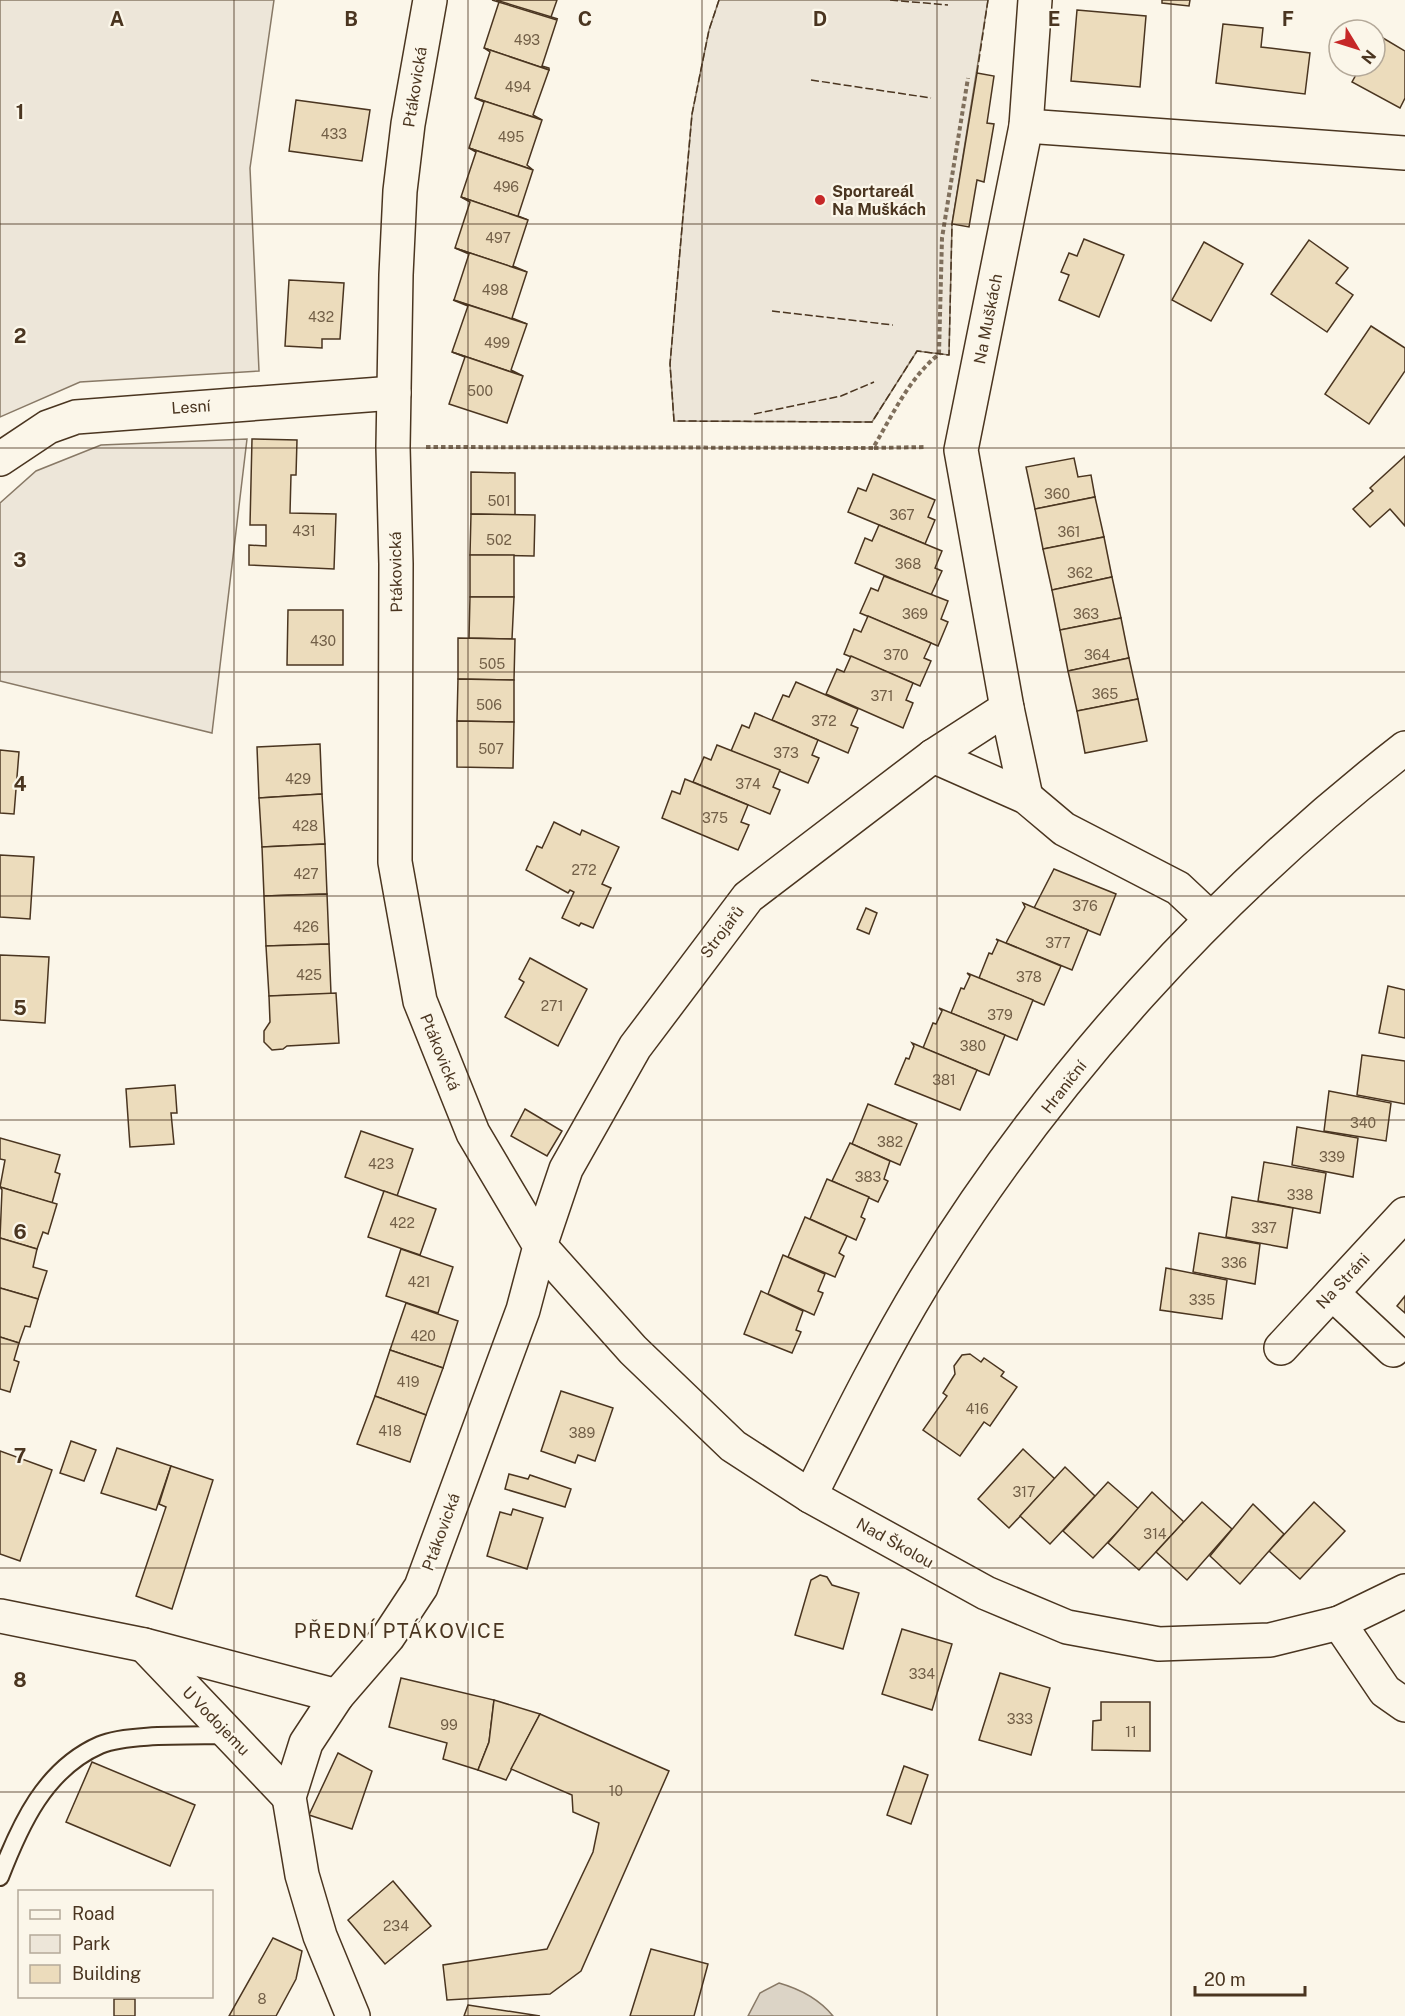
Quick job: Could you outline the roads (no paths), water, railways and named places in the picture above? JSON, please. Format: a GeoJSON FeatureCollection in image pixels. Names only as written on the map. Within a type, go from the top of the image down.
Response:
{"type":"FeatureCollection","features":[{"type":"Feature","properties":{"kind":"street","name":"Ptákovická"},"geometry":{"type":"LineString","coordinates":[[353,2016],[320,1936],[302,1875],[289,1797],[306,1743],[337,1696],[388,1637],[421,1587],[523,1310],[540,1246],[473,1134],[420,1001],[395,862],[396,564],[393,447],[400,191],[410,112],[430,0]]}},
{"type":"Feature","properties":{"kind":"street","name":"Na Muškách"},"geometry":{"type":"LineString","coordinates":[[1026,797],[1007,708],[961,450],[1026,126],[1035,0]]}},
{"type":"Feature","properties":{"kind":"street"},"geometry":{"type":"LineString","coordinates":[[1026,126],[1405,153]]}},
{"type":"Feature","properties":{"kind":"street","name":"Lesní"},"geometry":{"type":"LineString","coordinates":[[0,459],[48,427],[76,417],[394,393]]}},
{"type":"Feature","properties":{"kind":"street","name":"Strojařů"},"geometry":{"type":"LineString","coordinates":[[540,1246],[566,1169],[635,1047],[748,897],[933,756],[1007,708]]}},
{"type":"Feature","properties":{"kind":"street","name":"Hraniční"},"geometry":{"type":"LineString","coordinates":[[810,1496],[924,1282],[1003,1165],[1100,1041],[1158,974],[1211,920],[1309,826],[1405,748]]}},
{"type":"Feature","properties":{"kind":"street"},"geometry":{"type":"LineString","coordinates":[[933,756],[1026,797],[1064,829],[1178,888],[1211,920]]}},
{"type":"Feature","properties":{"kind":"street","name":"Na Stráni"},"geometry":{"type":"LineString","coordinates":[[1281,1348],[1405,1214]]}},
{"type":"Feature","properties":{"kind":"street","name":"Nad Školou"},"geometry":{"type":"LineString","coordinates":[[540,1246],[633,1350],[733,1446],[810,1496],[986,1593],[1067,1627],[1159,1644],[1270,1640],[1340,1623],[1405,1591]]}},
{"type":"Feature","properties":{"kind":"street"},"geometry":{"type":"LineString","coordinates":[[1332,1293],[1393,1350]]}},
{"type":"Feature","properties":{"kind":"street","name":"U Vodojemu"},"geometry":{"type":"LineString","coordinates":[[0,1616],[144,1645],[337,1696]]}},
{"type":"Feature","properties":{"kind":"street"},"geometry":{"type":"LineString","coordinates":[[1340,1623],[1385,1691],[1405,1705]]}},
{"type":"Feature","properties":{"kind":"street","name":"U Vodojemu"},"geometry":{"type":"LineString","coordinates":[[144,1645],[289,1797]]}},
{"type":"Feature","properties":{"kind":"lane"},"geometry":{"type":"LineString","coordinates":[[0,1877],[19,1829],[41,1794],[68,1765],[102,1744],[142,1737],[230,1735]]}},
{"type":"Feature","properties":{"kind":"place","name":"Sportareál Na Muškách"},"geometry":{"type":"Point","coordinates":[820,200]}},
{"type":"Feature","properties":{"kind":"district","name":"PŘEDNÍ PTÁKOVICE"},"geometry":{"type":"Point","coordinates":[400,1631]}}]}
